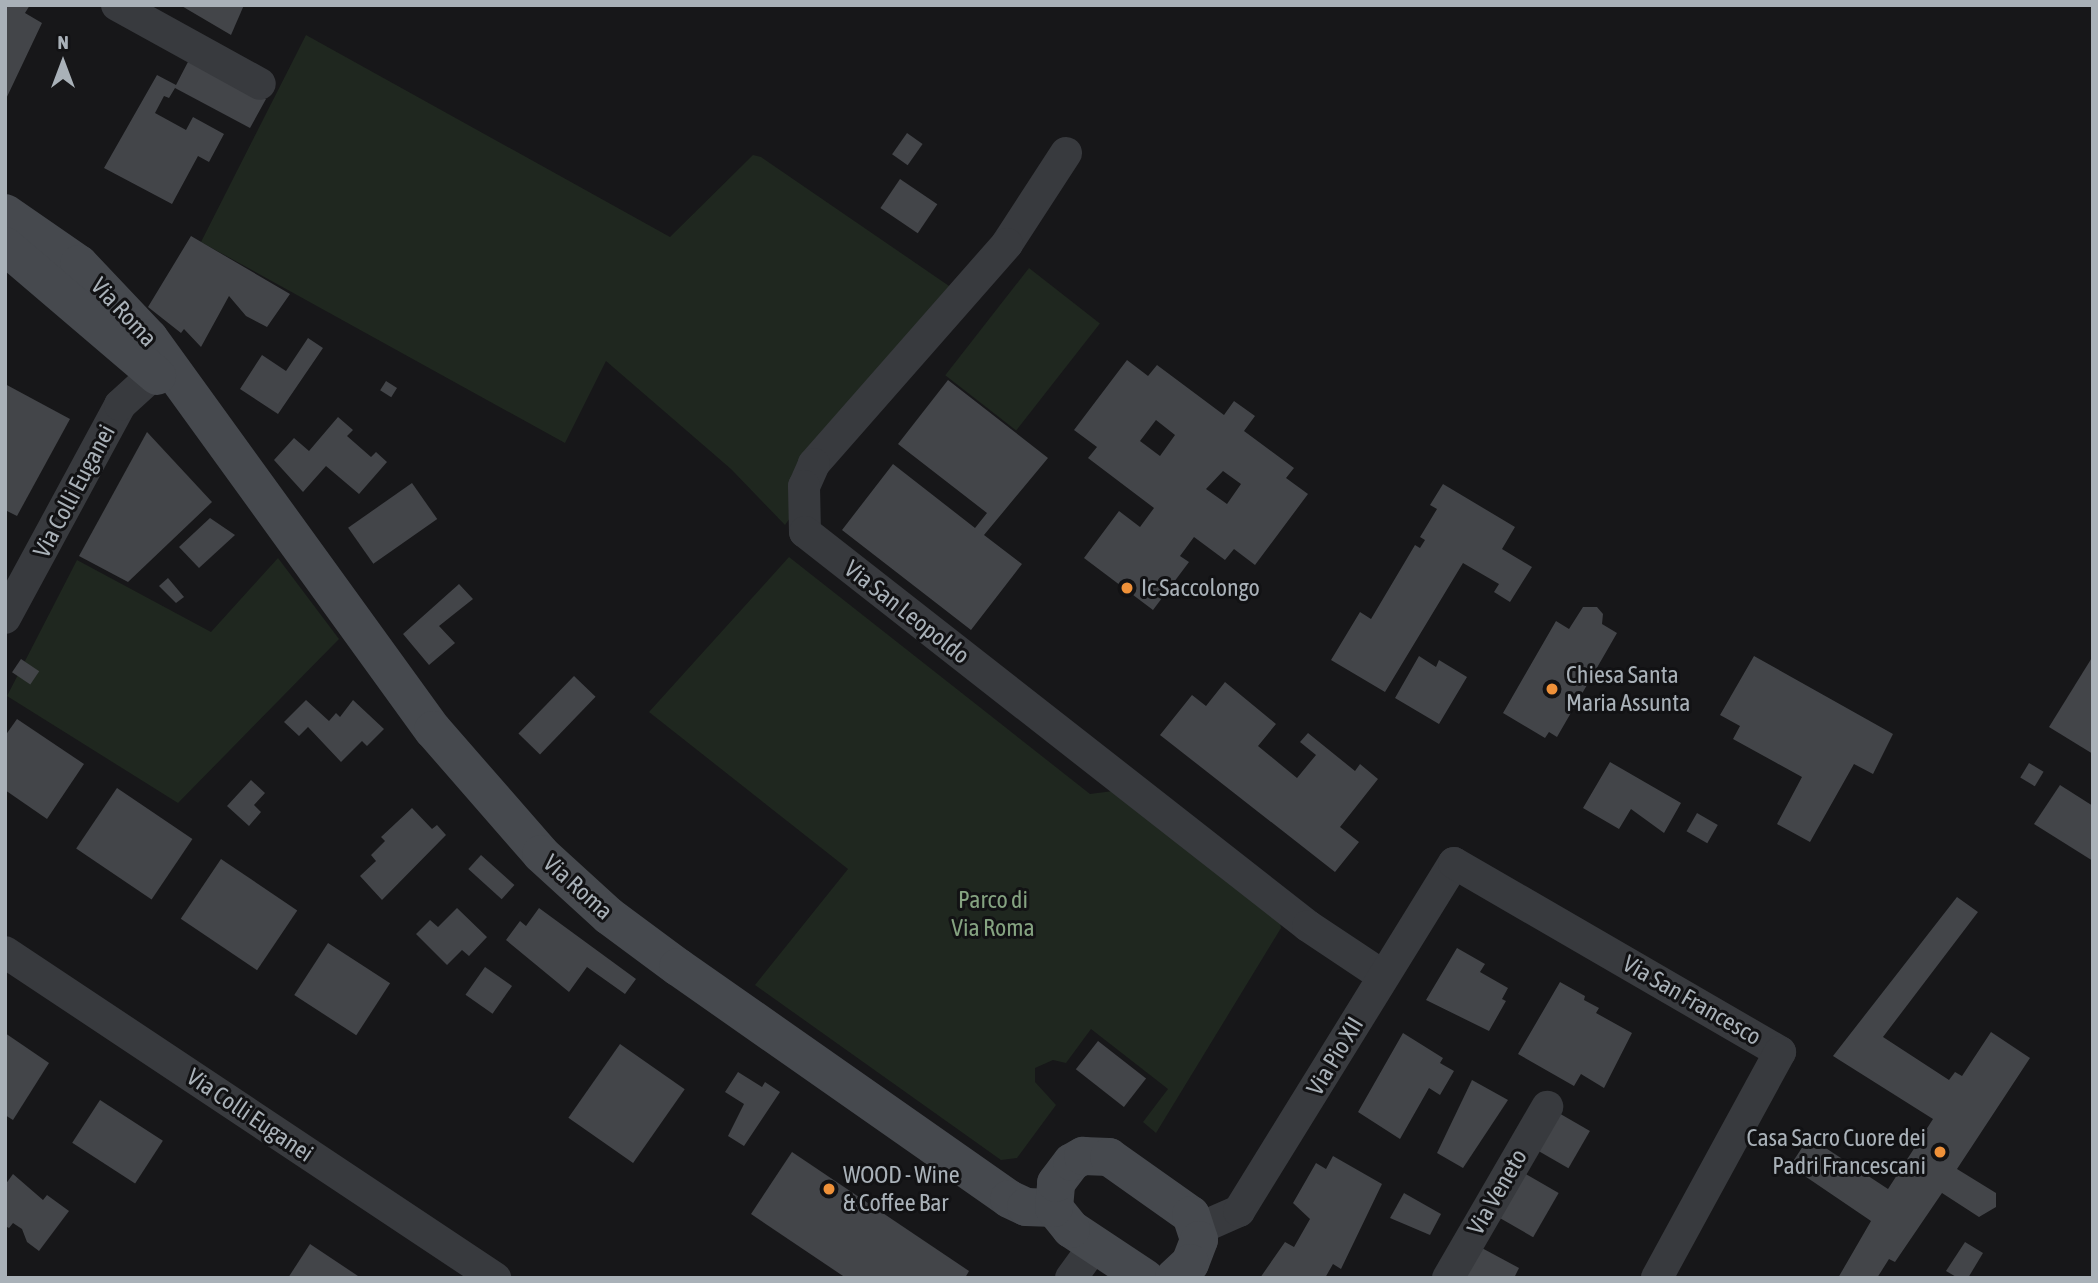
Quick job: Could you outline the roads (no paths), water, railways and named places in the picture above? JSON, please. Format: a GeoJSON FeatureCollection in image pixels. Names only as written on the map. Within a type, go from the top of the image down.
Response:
{"type":"FeatureCollection","features":[{"type":"Feature","properties":{"kind":"main road","name":"Via Roma"},"geometry":{"type":"LineString","coordinates":[[5,213],[79,264],[128,315],[221,434],[433,730],[541,854],[609,916],[668,960],[999,1192],[1026,1207],[1054,1208]]}},
{"type":"Feature","properties":{"kind":"main road","name":"Via Roma"},"geometry":{"type":"LineString","coordinates":[[5,246],[221,434]]}},
{"type":"Feature","properties":{"kind":"main road"},"geometry":{"type":"LineString","coordinates":[[1144,1278],[1082,1262],[1071,1229],[1054,1208],[1053,1194],[1062,1171],[1072,1162],[1096,1155],[1121,1163],[1182,1206],[1199,1229],[1196,1252],[1174,1278]]}},
{"type":"Feature","properties":{"kind":"street"},"geometry":{"type":"LineString","coordinates":[[130,8],[260,84]]}},
{"type":"Feature","properties":{"kind":"street","name":"Via San Leopoldo"},"geometry":{"type":"LineString","coordinates":[[1066,153],[1007,244],[814,464],[804,486],[805,532],[1308,926],[1383,976]]}},
{"type":"Feature","properties":{"kind":"street","name":"Via Colli Euganei"},"geometry":{"type":"LineString","coordinates":[[5,618],[120,405],[155,374]]}},
{"type":"Feature","properties":{"kind":"street","name":"Via Pio XII"},"geometry":{"type":"LineString","coordinates":[[1199,1229],[1238,1211],[1454,863]]}},
{"type":"Feature","properties":{"kind":"street","name":"Via San Francesco"},"geometry":{"type":"LineString","coordinates":[[1454,863],[1780,1052],[1657,1278]]}},
{"type":"Feature","properties":{"kind":"street","name":"Via Colli Euganei"},"geometry":{"type":"LineString","coordinates":[[5,952],[495,1278]]}},
{"type":"Feature","properties":{"kind":"street","name":"Via Veneto"},"geometry":{"type":"LineString","coordinates":[[1448,1278],[1547,1107]]}},
{"type":"Feature","properties":{"kind":"place","name":"Ic Saccolongo"},"geometry":{"type":"Point","coordinates":[1127,588]}},
{"type":"Feature","properties":{"kind":"place","name":"Chiesa Santa Maria Assunta"},"geometry":{"type":"Point","coordinates":[1552,689]}},
{"type":"Feature","properties":{"kind":"place","name":"Casa Sacro Cuore dei Padri Francescani"},"geometry":{"type":"Point","coordinates":[1940,1152]}},
{"type":"Feature","properties":{"kind":"place","name":"WOOD - Wine & Coffee Bar"},"geometry":{"type":"Point","coordinates":[829,1189]}},
{"type":"Feature","properties":{"kind":"park label","name":"Parco di Via Roma"},"geometry":{"type":"Point","coordinates":[993,914]}}]}
